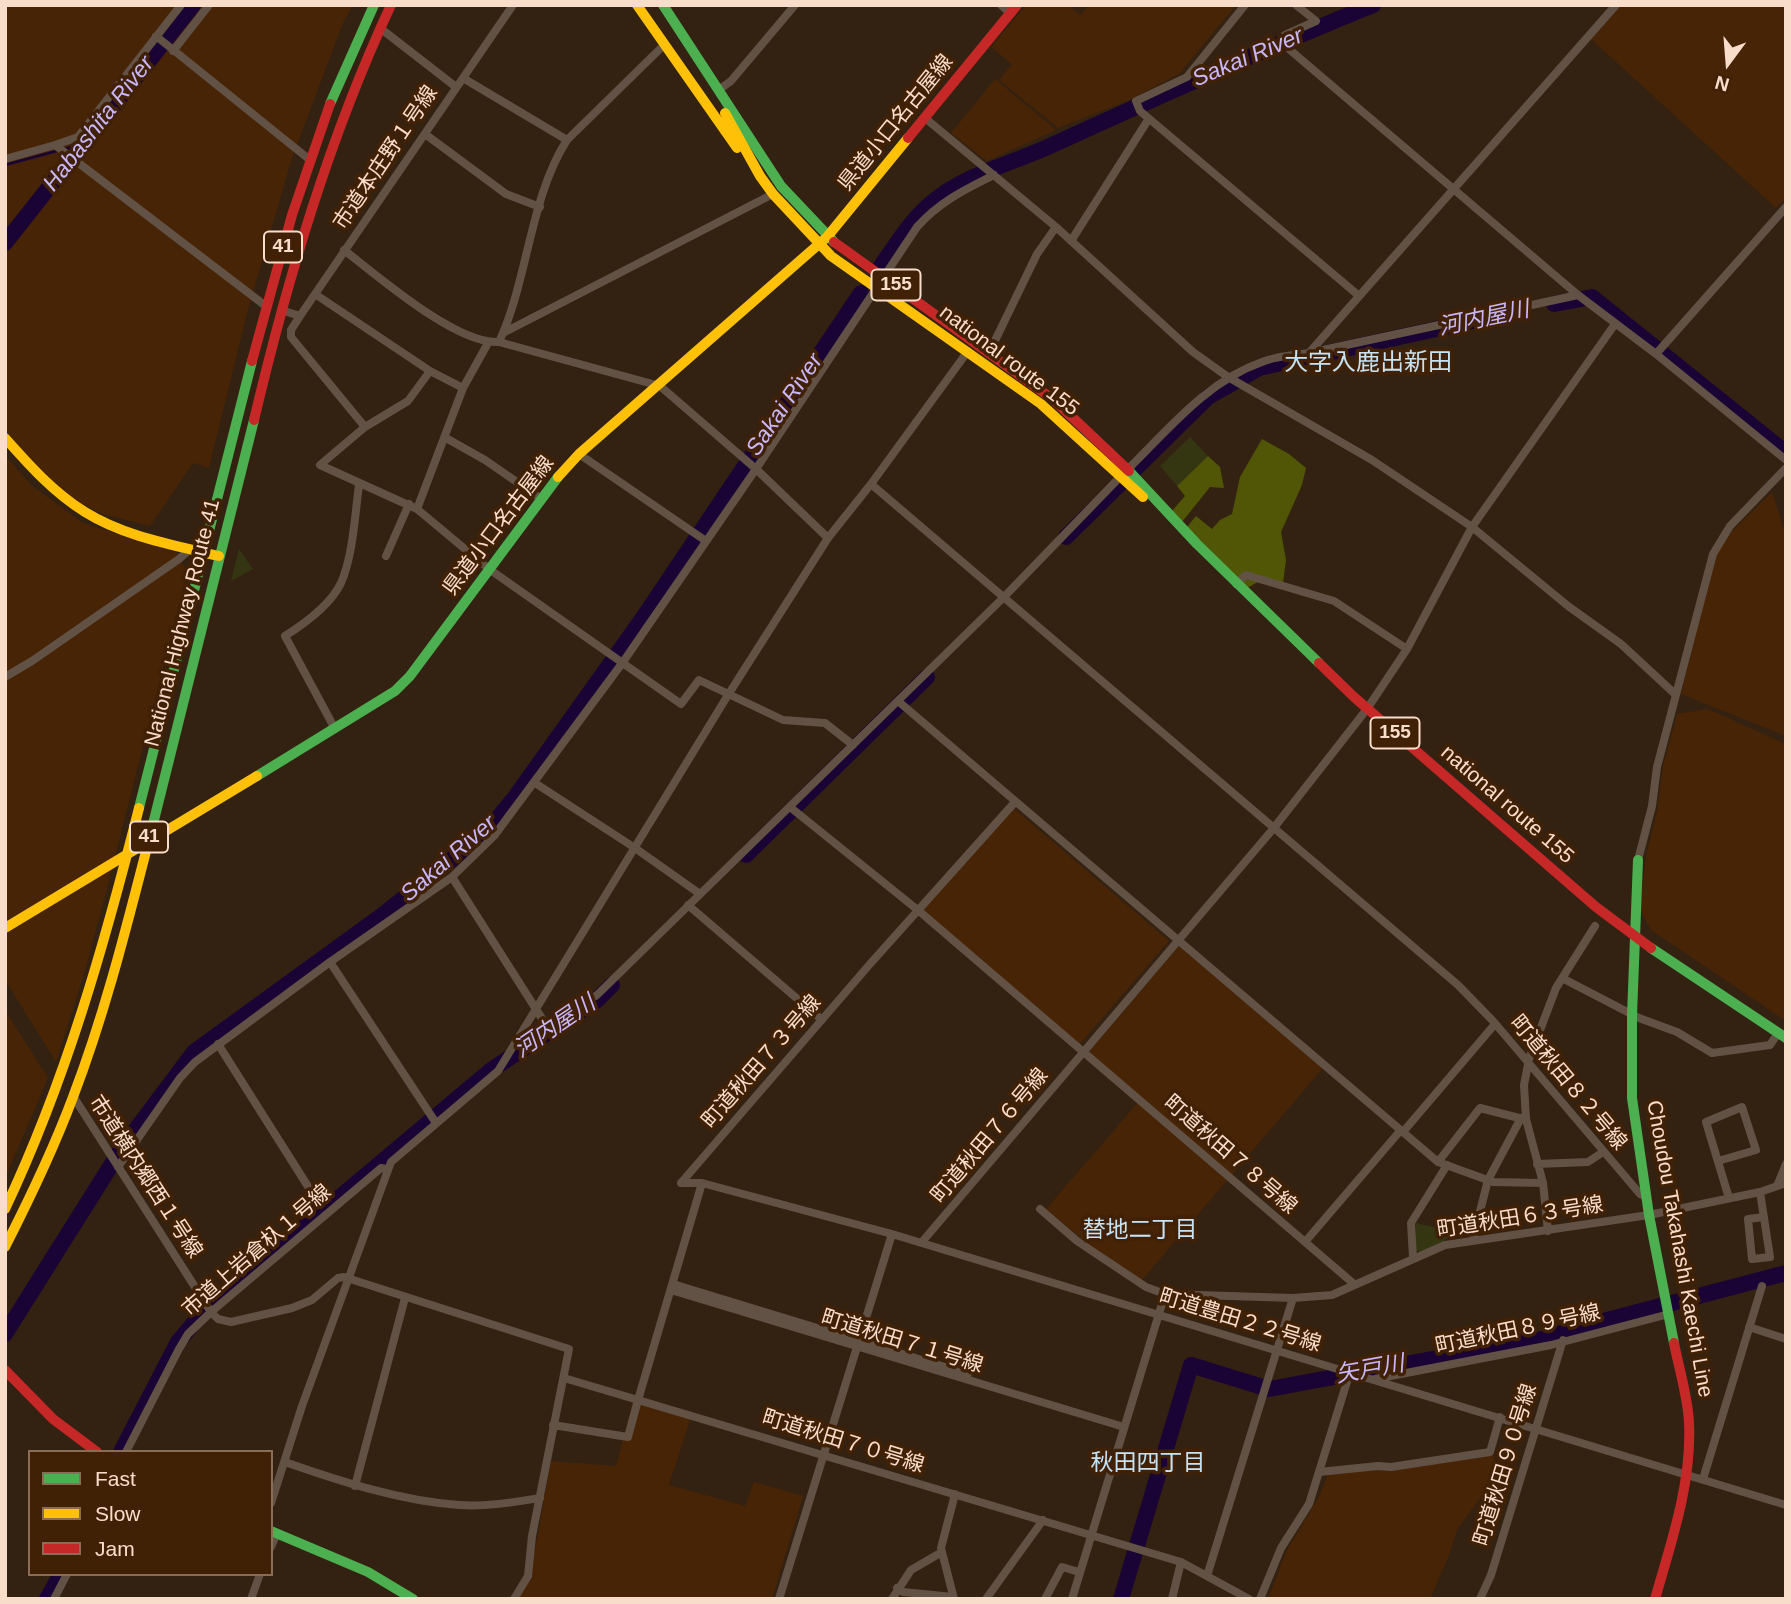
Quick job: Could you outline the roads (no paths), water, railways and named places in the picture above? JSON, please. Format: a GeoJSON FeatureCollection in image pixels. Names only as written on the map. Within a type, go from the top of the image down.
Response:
{"type":"FeatureCollection","features":[{"type":"Feature","properties":{"kind":"main road","name":"National Highway Route 41"},"geometry":{"type":"LineString","coordinates":[[5,1209],[37,1142],[86,1005],[267,307],[310,160],[337,89],[374,5]]}},
{"type":"Feature","properties":{"kind":"main road","name":"National Highway Route 41"},"geometry":{"type":"LineString","coordinates":[[5,1247],[38,1180],[73,1096],[120,948],[281,310],[328,153],[356,80],[391,5]]}},
{"type":"Feature","properties":{"kind":"main road","name":"155"},"geometry":{"type":"LineString","coordinates":[[637,5],[728,137],[760,176]]}},
{"type":"Feature","properties":{"kind":"main road","name":"national route 155"},"geometry":{"type":"LineString","coordinates":[[657,5],[704,64],[781,186],[823,241],[884,277],[1054,400],[1236,584],[1367,709],[1634,937],[1782,1035]]}},
{"type":"Feature","properties":{"kind":"main road","name":"national route 155"},"geometry":{"type":"LineString","coordinates":[[663,5],[760,176],[773,194],[875,288],[1041,404],[1124,473]]}},
{"type":"Feature","properties":{"kind":"main road","name":"155"},"geometry":{"type":"LineString","coordinates":[[671,5],[704,64]]}},
{"type":"Feature","properties":{"kind":"main road","name":"県道小口名古屋線"},"geometry":{"type":"LineString","coordinates":[[5,928],[335,729],[388,696],[410,676],[540,499],[579,454],[823,241],[1014,9]]}},
{"type":"Feature","properties":{"kind":"main road"},"geometry":{"type":"LineString","coordinates":[[5,438],[37,474],[85,512],[116,527],[219,556]]}},
{"type":"Feature","properties":{"kind":"main road","name":"Choudou Takahashi Kaechi Line"},"geometry":{"type":"LineString","coordinates":[[1638,860],[1632,1015],[1633,1110],[1649,1216],[1689,1422],[1687,1474],[1655,1599]]}},
{"type":"Feature","properties":{"kind":"main road"},"geometry":{"type":"LineString","coordinates":[[5,1370],[53,1419],[94,1450]]}},
{"type":"Feature","properties":{"kind":"main road"},"geometry":{"type":"LineString","coordinates":[[274,1532],[368,1572],[413,1599]]}},
{"type":"Feature","properties":{"kind":"street"},"geometry":{"type":"LineString","coordinates":[[5,159],[78,137],[181,5]]}},
{"type":"Feature","properties":{"kind":"street"},"geometry":{"type":"LineString","coordinates":[[173,51],[209,5]]}},
{"type":"Feature","properties":{"kind":"street","name":"市道本庄野１号線"},"geometry":{"type":"LineString","coordinates":[[300,316],[513,5]]}},
{"type":"Feature","properties":{"kind":"street"},"geometry":{"type":"LineString","coordinates":[[720,89],[731,81],[795,5]]}},
{"type":"Feature","properties":{"kind":"street"},"geometry":{"type":"LineString","coordinates":[[1001,5],[1014,9]]}},
{"type":"Feature","properties":{"kind":"street"},"geometry":{"type":"LineString","coordinates":[[1245,5],[1186,77],[1136,101],[1139,111],[1358,295]]}},
{"type":"Feature","properties":{"kind":"street"},"geometry":{"type":"LineString","coordinates":[[1296,5],[1316,21],[1285,35],[1290,50],[1578,295],[1656,354],[1786,460]]}},
{"type":"Feature","properties":{"kind":"street"},"geometry":{"type":"LineString","coordinates":[[1309,353],[1616,5]]}},
{"type":"Feature","properties":{"kind":"street"},"geometry":{"type":"LineString","coordinates":[[380,28],[456,87]]}},
{"type":"Feature","properties":{"kind":"street"},"geometry":{"type":"LineString","coordinates":[[156,36],[310,160]]}},
{"type":"Feature","properties":{"kind":"street"},"geometry":{"type":"LineString","coordinates":[[501,338],[557,156],[567,140],[664,45]]}},
{"type":"Feature","properties":{"kind":"street"},"geometry":{"type":"LineString","coordinates":[[463,78],[567,140]]}},
{"type":"Feature","properties":{"kind":"street"},"geometry":{"type":"LineString","coordinates":[[925,118],[1056,227],[1193,352],[1228,377],[1372,460],[1472,527],[1568,606],[1621,644],[1675,694]]}},
{"type":"Feature","properties":{"kind":"street"},"geometry":{"type":"LineString","coordinates":[[1072,241],[1149,120]]}},
{"type":"Feature","properties":{"kind":"street"},"geometry":{"type":"LineString","coordinates":[[425,134],[506,194],[540,207]]}},
{"type":"Feature","properties":{"kind":"street"},"geometry":{"type":"LineString","coordinates":[[55,145],[267,307]]}},
{"type":"Feature","properties":{"kind":"street"},"geometry":{"type":"LineString","coordinates":[[118,1167],[180,1078],[195,1062],[330,962],[452,877],[494,836],[622,662],[756,469],[917,227],[952,196],[994,175]]}},
{"type":"Feature","properties":{"kind":"street"},"geometry":{"type":"LineString","coordinates":[[417,509],[463,388],[488,343],[773,194]]}},
{"type":"Feature","properties":{"kind":"street"},"geometry":{"type":"LineString","coordinates":[[1656,354],[1786,207]]}},
{"type":"Feature","properties":{"kind":"street"},"geometry":{"type":"LineString","coordinates":[[989,353],[1037,254],[1056,227]]}},
{"type":"Feature","properties":{"kind":"street"},"geometry":{"type":"LineString","coordinates":[[344,250],[407,298],[460,332],[488,343]]}},
{"type":"Feature","properties":{"kind":"street"},"geometry":{"type":"LineString","coordinates":[[315,293],[430,370],[463,388]]}},
{"type":"Feature","properties":{"kind":"street"},"geometry":{"type":"LineString","coordinates":[[452,877],[548,1028],[592,999],[1003,598],[1124,473],[1205,394],[1228,377],[1263,361],[1578,295]]}},
{"type":"Feature","properties":{"kind":"street"},"geometry":{"type":"LineString","coordinates":[[281,310],[300,316],[290,332],[291,337],[365,427]]}},
{"type":"Feature","properties":{"kind":"street","name":"町道秋田７６号線"},"geometry":{"type":"LineString","coordinates":[[922,1242],[1273,829],[1367,709],[1407,649],[1472,527],[1615,324]]}},
{"type":"Feature","properties":{"kind":"street"},"geometry":{"type":"LineString","coordinates":[[501,338],[660,386],[756,469],[828,537]]}},
{"type":"Feature","properties":{"kind":"street","name":"市道上岩倉杁１号線"},"geometry":{"type":"LineString","coordinates":[[127,1450],[188,1334],[381,1168],[387,1168],[394,1159],[498,1071],[828,537],[871,484],[968,351]]}},
{"type":"Feature","properties":{"kind":"street"},"geometry":{"type":"LineString","coordinates":[[430,370],[408,401],[365,427],[320,465],[359,485],[417,509],[489,569],[681,704],[699,680],[783,720],[825,723],[853,745]]}},
{"type":"Feature","properties":{"kind":"street"},"geometry":{"type":"LineString","coordinates":[[446,438],[485,460],[540,499]]}},
{"type":"Feature","properties":{"kind":"street"},"geometry":{"type":"LineString","coordinates":[[579,454],[706,541]]}},
{"type":"Feature","properties":{"kind":"street"},"geometry":{"type":"LineString","coordinates":[[1638,860],[1675,694],[1715,548],[1730,526],[1786,468]]}},
{"type":"Feature","properties":{"kind":"street","name":"町道秋田８２号線"},"geometry":{"type":"LineString","coordinates":[[871,484],[1458,985],[1494,1022],[1640,1194],[1647,1197]]}},
{"type":"Feature","properties":{"kind":"street"},"geometry":{"type":"LineString","coordinates":[[335,729],[285,636],[326,603],[341,584],[359,485]]}},
{"type":"Feature","properties":{"kind":"street"},"geometry":{"type":"LineString","coordinates":[[386,556],[409,504]]}},
{"type":"Feature","properties":{"kind":"street"},"geometry":{"type":"LineString","coordinates":[[5,677],[32,661],[190,549]]}},
{"type":"Feature","properties":{"kind":"street"},"geometry":{"type":"LineString","coordinates":[[1236,584],[1247,575],[1334,601],[1407,649]]}},
{"type":"Feature","properties":{"kind":"street"},"geometry":{"type":"LineString","coordinates":[[898,701],[1438,1162],[1488,1180],[1521,1184],[1543,1183]]}},
{"type":"Feature","properties":{"kind":"street"},"geometry":{"type":"LineString","coordinates":[[535,783],[700,894]]}},
{"type":"Feature","properties":{"kind":"street","name":"町道秋田７３号線"},"geometry":{"type":"LineString","coordinates":[[681,1183],[870,964],[1015,802]]}},
{"type":"Feature","properties":{"kind":"street","name":"町道秋田７８号線"},"geometry":{"type":"LineString","coordinates":[[790,807],[919,911],[1354,1284]]}},
{"type":"Feature","properties":{"kind":"street"},"geometry":{"type":"LineString","coordinates":[[688,905],[822,1020]]}},
{"type":"Feature","properties":{"kind":"street"},"geometry":{"type":"LineString","coordinates":[[1548,1231],[1543,1183],[1523,1119],[1523,1096],[1529,1064],[1548,1008],[1562,978],[1595,926]]}},
{"type":"Feature","properties":{"kind":"street"},"geometry":{"type":"LineString","coordinates":[[330,962],[436,1124]]}},
{"type":"Feature","properties":{"kind":"street"},"geometry":{"type":"LineString","coordinates":[[1562,978],[1632,1015],[1677,1032],[1715,1053],[1770,1045],[1782,1035]]}},
{"type":"Feature","properties":{"kind":"street"},"geometry":{"type":"LineString","coordinates":[[1305,1242],[1494,1022]]}},
{"type":"Feature","properties":{"kind":"street"},"geometry":{"type":"LineString","coordinates":[[218,1044],[314,1196]]}},
{"type":"Feature","properties":{"kind":"street","name":"市道横内郷西１号線"},"geometry":{"type":"LineString","coordinates":[[73,1096],[211,1312]]}},
{"type":"Feature","properties":{"kind":"street"},"geometry":{"type":"LineString","coordinates":[[1718,1161],[1756,1150],[1742,1107],[1706,1122],[1729,1198]]}},
{"type":"Feature","properties":{"kind":"street"},"geometry":{"type":"LineString","coordinates":[[1438,1162],[1479,1108],[1523,1119]]}},
{"type":"Feature","properties":{"kind":"street"},"geometry":{"type":"LineString","coordinates":[[1473,1239],[1488,1180],[1523,1119]]}},
{"type":"Feature","properties":{"kind":"street"},"geometry":{"type":"LineString","coordinates":[[1538,1164],[1588,1162],[1603,1152]]}},
{"type":"Feature","properties":{"kind":"street"},"geometry":{"type":"LineString","coordinates":[[1782,1184],[1786,1164]]}},
{"type":"Feature","properties":{"kind":"street"},"geometry":{"type":"LineString","coordinates":[[1413,1257],[1411,1223],[1447,1166]]}},
{"type":"Feature","properties":{"kind":"street"},"geometry":{"type":"LineString","coordinates":[[273,1497],[387,1168]]}},
{"type":"Feature","properties":{"kind":"street","name":"町道豊田２２号線"},"geometry":{"type":"LineString","coordinates":[[681,1183],[702,1183],[922,1242],[1786,1505]]}},
{"type":"Feature","properties":{"kind":"street"},"geometry":{"type":"LineString","coordinates":[[553,1425],[628,1437],[702,1183]]}},
{"type":"Feature","properties":{"kind":"street","name":"町道秋田６３号線"},"geometry":{"type":"LineString","coordinates":[[1165,1294],[1293,1298],[1332,1295],[1445,1245],[1649,1216],[1760,1192],[1782,1184]]}},
{"type":"Feature","properties":{"kind":"street"},"geometry":{"type":"LineString","coordinates":[[1760,1192],[1764,1217],[1770,1257],[1752,1259],[1748,1219],[1764,1217]]}},
{"type":"Feature","properties":{"kind":"street"},"geometry":{"type":"LineString","coordinates":[[1040,1209],[1077,1241],[1146,1287],[1165,1294],[1072,1599]]}},
{"type":"Feature","properties":{"kind":"street"},"geometry":{"type":"LineString","coordinates":[[779,1599],[892,1234]]}},
{"type":"Feature","properties":{"kind":"street"},"geometry":{"type":"LineString","coordinates":[[211,1312],[218,1319],[231,1322],[280,1311],[312,1300],[338,1278],[349,1279],[569,1349],[532,1536],[528,1576],[514,1599]]}},
{"type":"Feature","properties":{"kind":"street"},"geometry":{"type":"LineString","coordinates":[[1703,1479],[1762,1286]]}},
{"type":"Feature","properties":{"kind":"street","name":"町道秋田７１号線"},"geometry":{"type":"LineString","coordinates":[[672,1287],[1125,1424]]}},
{"type":"Feature","properties":{"kind":"street"},"geometry":{"type":"LineString","coordinates":[[355,1486],[405,1298]]}},
{"type":"Feature","properties":{"kind":"street"},"geometry":{"type":"LineString","coordinates":[[1207,1576],[1293,1298]]}},
{"type":"Feature","properties":{"kind":"street","name":"町道秋田８９号線"},"geometry":{"type":"LineString","coordinates":[[1375,1379],[1486,1358],[1669,1314]]}},
{"type":"Feature","properties":{"kind":"street"},"geometry":{"type":"LineString","coordinates":[[1749,1327],[1786,1339]]}},
{"type":"Feature","properties":{"kind":"street","name":"町道秋田９０号線"},"geometry":{"type":"LineString","coordinates":[[1480,1599],[1491,1574],[1563,1340]]}},
{"type":"Feature","properties":{"kind":"street"},"geometry":{"type":"LineString","coordinates":[[1260,1599],[1281,1548],[1309,1504],[1350,1372]]}},
{"type":"Feature","properties":{"kind":"street","name":"町道秋田７０号線"},"geometry":{"type":"LineString","coordinates":[[564,1378],[1181,1562],[1249,1599]]}},
{"type":"Feature","properties":{"kind":"street"},"geometry":{"type":"LineString","coordinates":[[1319,1472],[1391,1467],[1490,1452],[1500,1417]]}},
{"type":"Feature","properties":{"kind":"street"},"geometry":{"type":"LineString","coordinates":[[285,1462],[355,1486],[459,1505],[540,1498]]}},
{"type":"Feature","properties":{"kind":"street"},"geometry":{"type":"LineString","coordinates":[[898,1588],[903,1592],[953,1598],[941,1548],[955,1494]]}},
{"type":"Feature","properties":{"kind":"street"},"geometry":{"type":"LineString","coordinates":[[986,1599],[1043,1520]]}},
{"type":"Feature","properties":{"kind":"street"},"geometry":{"type":"LineString","coordinates":[[892,1599],[911,1570],[942,1552]]}},
{"type":"Feature","properties":{"kind":"street"},"geometry":{"type":"LineString","coordinates":[[1172,1599],[1181,1562]]}},
{"type":"Feature","properties":{"kind":"street"},"geometry":{"type":"LineString","coordinates":[[1045,1599],[1062,1567],[1079,1572]]}},
{"type":"Feature","properties":{"kind":"street"},"geometry":{"type":"LineString","coordinates":[[54,1599],[66,1576]]}},
{"type":"Feature","properties":{"kind":"street"},"geometry":{"type":"LineString","coordinates":[[251,1599],[259,1576]]}},
{"type":"Feature","properties":{"kind":"waterway","name":"Habashita River"},"geometry":{"type":"LineString","coordinates":[[5,243],[193,5]]}},
{"type":"Feature","properties":{"kind":"waterway","name":"Sakai River"},"geometry":{"type":"LineString","coordinates":[[881,266],[919,215],[935,200],[962,183],[1373,5]]}},
{"type":"Feature","properties":{"kind":"waterway"},"geometry":{"type":"LineString","coordinates":[[5,165],[83,144]]}},
{"type":"Feature","properties":{"kind":"waterway","name":"Sakai River"},"geometry":{"type":"LineString","coordinates":[[5,1334],[122,1148],[194,1052],[384,914],[488,830],[516,796],[643,618],[861,293]]}},
{"type":"Feature","properties":{"kind":"waterway","name":"河内屋川"},"geometry":{"type":"LineString","coordinates":[[1554,304],[1592,297],[1786,453]]}},
{"type":"Feature","properties":{"kind":"waterway","name":"河内屋川"},"geometry":{"type":"LineString","coordinates":[[1066,537],[1208,397],[1259,368],[1477,320]]}},
{"type":"Feature","properties":{"kind":"waterway","name":"河内屋川"},"geometry":{"type":"LineString","coordinates":[[746,855],[927,677]]}},
{"type":"Feature","properties":{"kind":"waterway","name":"河内屋川"},"geometry":{"type":"LineString","coordinates":[[122,1450],[178,1342],[203,1312],[491,1070],[597,1000],[612,985]]}},
{"type":"Feature","properties":{"kind":"waterway","name":"矢戸川"},"geometry":{"type":"LineString","coordinates":[[1121,1599],[1191,1365],[1269,1389],[1552,1337],[1569,1330],[1786,1273]]}},
{"type":"Feature","properties":{"kind":"waterway","name":"河内屋川"},"geometry":{"type":"LineString","coordinates":[[47,1599],[60,1576]]}},
{"type":"Feature","properties":{"kind":"district","name":"大字入鹿出新田"},"geometry":{"type":"Point","coordinates":[1368,363]}},
{"type":"Feature","properties":{"kind":"district","name":"替地二丁目"},"geometry":{"type":"Point","coordinates":[1140,1231]}},
{"type":"Feature","properties":{"kind":"district","name":"秋田四丁目"},"geometry":{"type":"Point","coordinates":[1148,1464]}}]}
